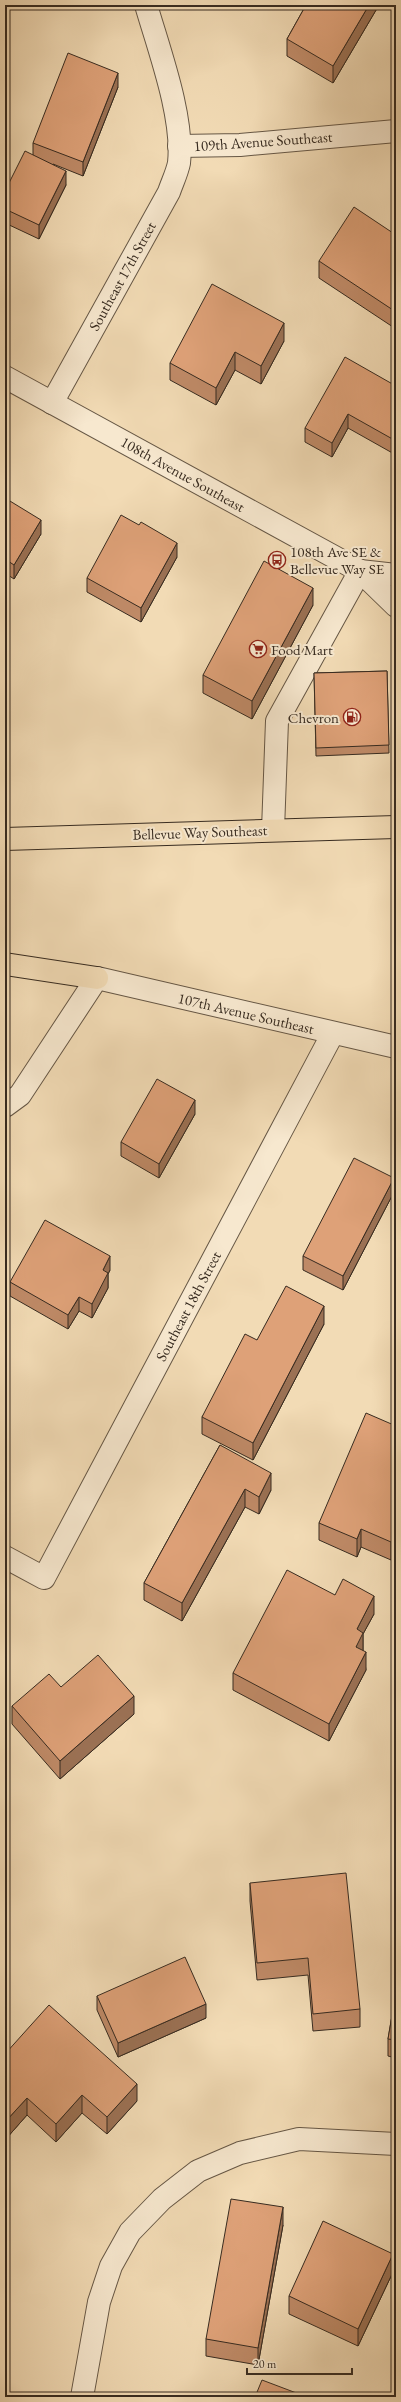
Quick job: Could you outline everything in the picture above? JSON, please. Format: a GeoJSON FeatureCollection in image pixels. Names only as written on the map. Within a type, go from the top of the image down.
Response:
{"type":"FeatureCollection","features":[{"type":"Feature","properties":{"kind":"main road","name":"Bellevue Way Southeast"},"geometry":{"type":"LineString","coordinates":[[5,839],[396,827]]}},
{"type":"Feature","properties":{"kind":"main road"},"geometry":{"type":"LineString","coordinates":[[5,964],[97,978]]}},
{"type":"Feature","properties":{"kind":"street","name":"109th Avenue Southeast"},"geometry":{"type":"LineString","coordinates":[[146,5],[172,92],[179,146],[240,144],[396,131]]}},
{"type":"Feature","properties":{"kind":"street","name":"Southeast 17th Street"},"geometry":{"type":"LineString","coordinates":[[52,402],[169,192],[178,164],[179,146]]}},
{"type":"Feature","properties":{"kind":"street","name":"108th Avenue Southeast"},"geometry":{"type":"LineString","coordinates":[[5,377],[360,571],[396,606]]}},
{"type":"Feature","properties":{"kind":"street","name":"108th Avenue Southeast"},"geometry":{"type":"LineString","coordinates":[[360,571],[396,575]]}},
{"type":"Feature","properties":{"kind":"street"},"geometry":{"type":"LineString","coordinates":[[273,830],[276,721],[360,571]]}},
{"type":"Feature","properties":{"kind":"street"},"geometry":{"type":"LineString","coordinates":[[5,1106],[20,1095],[97,978]]}},
{"type":"Feature","properties":{"kind":"street","name":"107th Avenue Southeast"},"geometry":{"type":"LineString","coordinates":[[97,978],[396,1047]]}},
{"type":"Feature","properties":{"kind":"street","name":"Southeast 18th Street"},"geometry":{"type":"LineString","coordinates":[[5,1557],[44,1578],[333,1033]]}},
{"type":"Feature","properties":{"kind":"street"},"geometry":{"type":"LineString","coordinates":[[82,2397],[99,2302],[111,2266],[130,2232],[162,2199],[198,2171],[240,2154],[299,2139],[396,2144]]}},
{"type":"Feature","properties":{"kind":"building"},"geometry":{"type":"Polygon","coordinates":[[[306,5],[369,5],[333,66],[287,39],[306,5]]]}},
{"type":"Feature","properties":{"kind":"building"},"geometry":{"type":"Polygon","coordinates":[[[68,53],[118,73],[83,162],[33,143],[68,53]]]}},
{"type":"Feature","properties":{"kind":"building"},"geometry":{"type":"Polygon","coordinates":[[[25,151],[66,171],[39,225],[5,209],[5,191],[25,151]]]}},
{"type":"Feature","properties":{"kind":"building"},"geometry":{"type":"Polygon","coordinates":[[[354,207],[396,235],[396,312],[319,261],[354,207]]]}},
{"type":"Feature","properties":{"kind":"building"},"geometry":{"type":"Polygon","coordinates":[[[212,284],[284,323],[261,366],[235,352],[216,388],[170,363],[212,284]]]}},
{"type":"Feature","properties":{"kind":"building"},"geometry":{"type":"Polygon","coordinates":[[[345,357],[396,386],[396,441],[348,414],[332,443],[305,428],[345,357]]]}},
{"type":"Feature","properties":{"kind":"building"},"geometry":{"type":"Polygon","coordinates":[[[5,498],[41,520],[14,565],[5,559],[5,498]]]}},
{"type":"Feature","properties":{"kind":"building"},"geometry":{"type":"Polygon","coordinates":[[[121,515],[139,525],[141,522],[177,543],[141,608],[87,578],[121,515]]]}},
{"type":"Feature","properties":{"kind":"building","name":"Food Mart"},"geometry":{"type":"Polygon","coordinates":[[[264,561],[313,588],[252,701],[203,675],[264,561]]]}},
{"type":"Feature","properties":{"kind":"building","name":"Chevron"},"geometry":{"type":"Polygon","coordinates":[[[387,671],[389,745],[316,748],[314,673],[387,671]]]}},
{"type":"Feature","properties":{"kind":"building"},"geometry":{"type":"Polygon","coordinates":[[[157,1079],[195,1100],[159,1164],[121,1142],[157,1079]]]}},
{"type":"Feature","properties":{"kind":"building"},"geometry":{"type":"Polygon","coordinates":[[[354,1158],[394,1178],[343,1276],[303,1256],[354,1158]]]}},
{"type":"Feature","properties":{"kind":"building"},"geometry":{"type":"Polygon","coordinates":[[[45,1220],[110,1256],[103,1270],[108,1273],[92,1304],[79,1297],[68,1315],[10,1282],[45,1220]]]}},
{"type":"Feature","properties":{"kind":"building"},"geometry":{"type":"Polygon","coordinates":[[[286,1286],[324,1306],[253,1443],[202,1417],[245,1334],[257,1340],[286,1286]]]}},
{"type":"Feature","properties":{"kind":"building"},"geometry":{"type":"Polygon","coordinates":[[[366,1413],[396,1426],[396,1533],[391,1542],[361,1529],[357,1539],[319,1523],[366,1413]]]}},
{"type":"Feature","properties":{"kind":"building"},"geometry":{"type":"Polygon","coordinates":[[[220,1445],[271,1473],[259,1497],[245,1489],[182,1603],[144,1583],[220,1445]]]}},
{"type":"Feature","properties":{"kind":"building"},"geometry":{"type":"Polygon","coordinates":[[[287,1570],[335,1595],[343,1579],[374,1596],[357,1629],[363,1633],[356,1647],[366,1652],[329,1724],[233,1673],[287,1570]]]}},
{"type":"Feature","properties":{"kind":"building"},"geometry":{"type":"Polygon","coordinates":[[[98,1655],[134,1696],[60,1761],[12,1706],[49,1674],[61,1687],[98,1655]]]}},
{"type":"Feature","properties":{"kind":"building"},"geometry":{"type":"Polygon","coordinates":[[[346,1873],[360,2009],[313,2014],[308,1958],[257,1963],[250,1883],[346,1873]]]}},
{"type":"Feature","properties":{"kind":"building"},"geometry":{"type":"Polygon","coordinates":[[[185,1957],[206,2004],[118,2043],[97,1996],[185,1957]]]}},
{"type":"Feature","properties":{"kind":"building"},"geometry":{"type":"Polygon","coordinates":[[[396,1992],[396,2040],[388,2039],[396,1992]]]}},
{"type":"Feature","properties":{"kind":"building"},"geometry":{"type":"Polygon","coordinates":[[[49,2005],[137,2084],[107,2117],[82,2095],[56,2124],[27,2098],[5,2122],[5,2054],[49,2005]]]}},
{"type":"Feature","properties":{"kind":"building"},"geometry":{"type":"Polygon","coordinates":[[[231,2199],[283,2207],[258,2348],[206,2339],[231,2199]]]}},
{"type":"Feature","properties":{"kind":"building"},"geometry":{"type":"Polygon","coordinates":[[[323,2221],[393,2254],[358,2329],[289,2296],[323,2221]]]}},
{"type":"Feature","properties":{"kind":"building"},"geometry":{"type":"Polygon","coordinates":[[[262,2380],[307,2397],[255,2397],[262,2380]]]}},
{"type":"Feature","properties":{"kind":"place","name":"108th Ave SE & Bellevue Way SE"},"geometry":{"type":"Point","coordinates":[277,560]}},
{"type":"Feature","properties":{"kind":"place","name":"Food Mart"},"geometry":{"type":"Point","coordinates":[258,649]}},
{"type":"Feature","properties":{"kind":"place","name":"Chevron"},"geometry":{"type":"Point","coordinates":[352,717]}}]}
